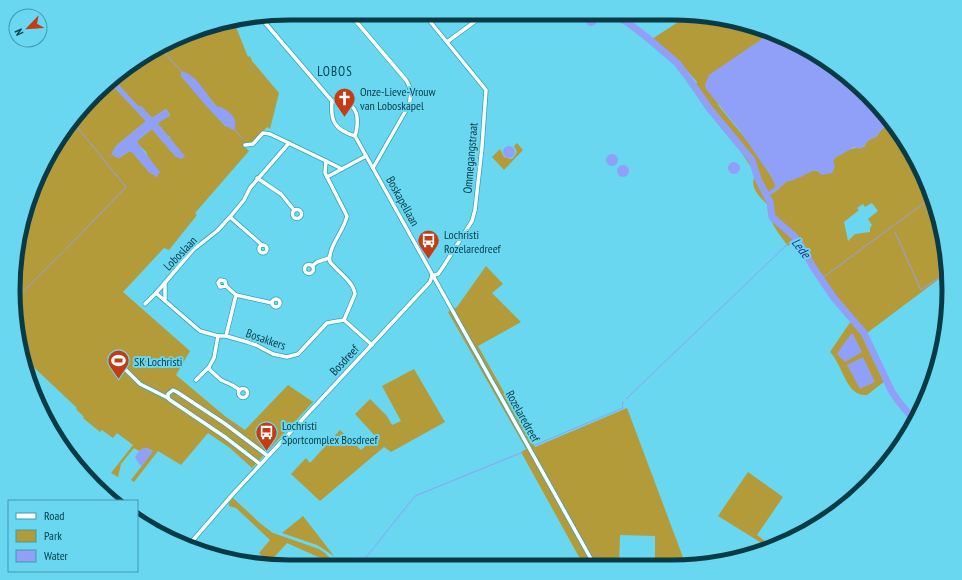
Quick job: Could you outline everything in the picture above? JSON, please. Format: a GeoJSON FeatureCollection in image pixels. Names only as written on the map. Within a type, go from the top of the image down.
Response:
{"type":"FeatureCollection","features":[{"type":"Feature","properties":{"kind":"street"},"geometry":{"type":"LineString","coordinates":[[355,20],[406,80],[410,88],[411,97],[408,106],[373,168]]}},
{"type":"Feature","properties":{"kind":"street","name":"Ommegangstraat"},"geometry":{"type":"LineString","coordinates":[[429,20],[486,90],[482,147],[475,210],[472,221],[438,274],[432,276]]}},
{"type":"Feature","properties":{"kind":"street"},"geometry":{"type":"LineString","coordinates":[[447,42],[478,20]]}},
{"type":"Feature","properties":{"kind":"street"},"geometry":{"type":"LineString","coordinates":[[264,21],[332,101],[347,104],[355,110],[357,117],[355,136],[345,132],[335,125],[331,113],[332,101]]}},
{"type":"Feature","properties":{"kind":"street"},"geometry":{"type":"LineString","coordinates":[[245,145],[253,144],[263,133],[270,134],[342,169]]}},
{"type":"Feature","properties":{"kind":"street","name":"Boskapellaan"},"geometry":{"type":"LineString","coordinates":[[355,136],[432,276]]}},
{"type":"Feature","properties":{"kind":"street","name":"Loboslaan"},"geometry":{"type":"LineString","coordinates":[[145,304],[193,250],[217,231],[230,217],[244,200],[257,178],[289,143]]}},
{"type":"Feature","properties":{"kind":"street"},"geometry":{"type":"LineString","coordinates":[[327,177],[366,156]]}},
{"type":"Feature","properties":{"kind":"street"},"geometry":{"type":"LineString","coordinates":[[326,161],[327,177],[347,216],[346,222],[329,258],[330,262],[351,285],[355,294],[344,320],[372,345]]}},
{"type":"Feature","properties":{"kind":"street"},"geometry":{"type":"LineString","coordinates":[[257,178],[281,194],[294,210]]}},
{"type":"Feature","properties":{"kind":"street"},"geometry":{"type":"LineString","coordinates":[[230,217],[262,245]]}},
{"type":"Feature","properties":{"kind":"street"},"geometry":{"type":"LineString","coordinates":[[312,266],[317,262],[329,258]]}},
{"type":"Feature","properties":{"kind":"street","name":"Bosdreef"},"geometry":{"type":"LineString","coordinates":[[192,541],[260,464],[430,282],[432,276]]}},
{"type":"Feature","properties":{"kind":"street","name":"Rozelaredreef"},"geometry":{"type":"LineString","coordinates":[[432,276],[592,560]]}},
{"type":"Feature","properties":{"kind":"street"},"geometry":{"type":"LineString","coordinates":[[165,282],[165,299]]}},
{"type":"Feature","properties":{"kind":"street"},"geometry":{"type":"LineString","coordinates":[[226,286],[236,295],[272,303]]}},
{"type":"Feature","properties":{"kind":"street","name":"Bosakkers"},"geometry":{"type":"LineString","coordinates":[[156,293],[165,299],[200,331],[218,336],[226,336],[256,345],[272,354],[287,357],[298,354],[327,323],[344,320]]}},
{"type":"Feature","properties":{"kind":"street","name":"Bosakkers"},"geometry":{"type":"LineString","coordinates":[[226,336],[236,295]]}},
{"type":"Feature","properties":{"kind":"street"},"geometry":{"type":"LineString","coordinates":[[196,380],[210,367],[214,358],[218,336]]}},
{"type":"Feature","properties":{"kind":"street"},"geometry":{"type":"LineString","coordinates":[[210,367],[211,373],[217,378],[240,390]]}},
{"type":"Feature","properties":{"kind":"street"},"geometry":{"type":"LineString","coordinates":[[117,375],[124,368],[140,384],[168,398],[225,437],[260,464]]}},
{"type":"Feature","properties":{"kind":"street"},"geometry":{"type":"LineString","coordinates":[[168,398],[170,392],[173,390],[177,392],[224,423],[268,456]]}},
{"type":"Feature","properties":{"kind":"green space"},"geometry":{"type":"Polygon","coordinates":[[[681,20],[725,25],[766,37],[743,54],[718,105],[750,144],[771,175],[776,186],[769,195],[775,192],[787,181],[795,179],[810,171],[818,171],[833,161],[834,158],[848,150],[864,147],[869,140],[876,137],[882,129],[886,126],[906,155],[928,203],[937,237],[941,277],[867,333],[831,290],[805,251],[801,251],[794,240],[788,246],[774,226],[769,215],[767,204],[758,195],[754,187],[753,180],[755,173],[741,152],[709,113],[693,89],[697,82],[677,59],[652,39],[681,20]],[[872,203],[865,207],[863,204],[857,208],[859,210],[844,222],[848,241],[855,234],[870,232],[872,225],[868,219],[878,211],[872,203]]]}},
{"type":"Feature","properties":{"kind":"green space"},"geometry":{"type":"Polygon","coordinates":[[[235,25],[248,57],[250,56],[252,61],[279,93],[270,129],[267,127],[253,143],[244,146],[249,151],[195,213],[197,215],[169,250],[164,248],[123,292],[190,351],[176,375],[226,417],[245,430],[288,385],[313,402],[252,468],[230,448],[208,433],[181,465],[158,451],[134,482],[131,480],[153,451],[146,448],[139,451],[134,448],[121,464],[118,477],[111,473],[133,445],[117,433],[113,438],[102,430],[100,432],[83,418],[84,417],[76,409],[77,408],[30,364],[22,325],[20,290],[22,255],[34,203],[56,155],[66,140],[87,112],[113,86],[146,121],[116,146],[112,153],[114,156],[119,158],[128,152],[132,152],[149,172],[157,177],[146,152],[137,141],[152,129],[176,157],[170,137],[158,124],[170,115],[166,109],[152,118],[141,106],[138,106],[117,83],[155,56],[171,48],[203,34],[235,25]],[[181,76],[226,127],[223,108],[217,107],[194,78],[181,76]]]}},
{"type":"Feature","properties":{"kind":"green space"},"geometry":{"type":"Polygon","coordinates":[[[517,143],[523,150],[504,170],[492,157],[500,149],[504,157],[510,159],[513,158],[517,152],[514,146],[517,143]]]}},
{"type":"Feature","properties":{"kind":"green space"},"geometry":{"type":"Polygon","coordinates":[[[486,266],[503,284],[492,293],[521,322],[478,346],[535,447],[627,408],[684,559],[655,560],[655,536],[620,535],[619,560],[581,560],[521,452],[526,449],[448,312],[457,307],[486,266]]]}},
{"type":"Feature","properties":{"kind":"green space"},"geometry":{"type":"Polygon","coordinates":[[[851,321],[861,334],[885,381],[867,395],[854,391],[849,386],[830,352],[851,321]]]}},
{"type":"Feature","properties":{"kind":"green space"},"geometry":{"type":"Polygon","coordinates":[[[414,369],[445,422],[391,452],[384,447],[320,501],[291,474],[306,458],[310,463],[340,430],[361,450],[376,437],[355,414],[370,399],[387,416],[392,425],[401,421],[382,386],[414,369]]]}},
{"type":"Feature","properties":{"kind":"green space"},"geometry":{"type":"Polygon","coordinates":[[[748,472],[783,497],[757,535],[767,542],[763,544],[718,516],[748,472]]]}},
{"type":"Feature","properties":{"kind":"green space"},"geometry":{"type":"Polygon","coordinates":[[[233,498],[273,533],[319,549],[331,560],[325,560],[287,543],[273,559],[265,559],[259,553],[270,540],[236,508],[229,506],[229,503],[233,498]]]}},
{"type":"Feature","properties":{"kind":"green space"},"geometry":{"type":"Polygon","coordinates":[[[303,516],[334,556],[317,545],[282,533],[303,516]]]}},
{"type":"Feature","properties":{"kind":"water"},"geometry":{"type":"Polygon","coordinates":[[[585,20],[597,20],[595,24],[591,26],[585,20]]]}},
{"type":"Feature","properties":{"kind":"water"},"geometry":{"type":"Polygon","coordinates":[[[765,37],[807,56],[836,76],[863,99],[886,126],[882,129],[876,137],[870,139],[861,149],[854,147],[835,158],[833,161],[835,166],[832,173],[822,175],[816,170],[794,180],[787,181],[775,192],[769,195],[767,193],[776,186],[772,178],[740,131],[706,89],[705,85],[709,75],[765,37]]]}},
{"type":"Feature","properties":{"kind":"water"},"geometry":{"type":"Polygon","coordinates":[[[181,71],[187,73],[197,81],[217,107],[225,109],[232,114],[235,121],[234,130],[222,123],[181,76],[181,71]]]}},
{"type":"Feature","properties":{"kind":"water"},"geometry":{"type":"Polygon","coordinates":[[[117,83],[138,106],[141,106],[152,118],[166,109],[170,116],[158,124],[185,156],[182,159],[176,157],[152,129],[137,141],[160,172],[157,177],[149,172],[132,152],[128,152],[119,158],[114,156],[112,153],[116,146],[146,121],[113,86],[117,83]]]}},
{"type":"Feature","properties":{"kind":"water"},"geometry":{"type":"Polygon","coordinates":[[[507,146],[511,146],[515,152],[511,158],[507,158],[503,154],[503,150],[507,146]]]}},
{"type":"Feature","properties":{"kind":"water"},"geometry":{"type":"Polygon","coordinates":[[[610,154],[614,154],[618,160],[614,166],[610,166],[606,162],[606,158],[610,154]]]}},
{"type":"Feature","properties":{"kind":"water"},"geometry":{"type":"Polygon","coordinates":[[[732,162],[736,162],[740,168],[736,174],[732,174],[728,170],[728,166],[732,162]]]}},
{"type":"Feature","properties":{"kind":"water"},"geometry":{"type":"Polygon","coordinates":[[[621,165],[625,165],[629,171],[625,177],[621,177],[617,173],[617,169],[621,165]]]}},
{"type":"Feature","properties":{"kind":"water"},"geometry":{"type":"Polygon","coordinates":[[[851,334],[853,334],[862,352],[845,362],[837,354],[851,334]]]}},
{"type":"Feature","properties":{"kind":"water"},"geometry":{"type":"Polygon","coordinates":[[[863,357],[875,382],[860,389],[847,365],[863,357]]]}},
{"type":"Feature","properties":{"kind":"water"},"geometry":{"type":"Polygon","coordinates":[[[144,448],[153,451],[142,466],[135,457],[139,451],[144,448]]]}},
{"type":"Feature","properties":{"kind":"waterway","name":"Lede"},"geometry":{"type":"LineString","coordinates":[[622,20],[649,39],[677,63],[687,76]]}},
{"type":"Feature","properties":{"kind":"waterway"},"geometry":{"type":"LineString","coordinates":[[164,52],[182,72]]}},
{"type":"Feature","properties":{"kind":"waterway","name":"Lede"},"geometry":{"type":"LineString","coordinates":[[689,79],[709,108],[752,160],[758,179],[770,202],[772,217],[795,237],[834,298],[864,333],[892,392],[911,416]]}},
{"type":"Feature","properties":{"kind":"waterway"},"geometry":{"type":"LineString","coordinates":[[66,249],[126,187],[76,126]]}},
{"type":"Feature","properties":{"kind":"waterway"},"geometry":{"type":"LineString","coordinates":[[234,129],[243,139]]}},
{"type":"Feature","properties":{"kind":"waterway"},"geometry":{"type":"LineString","coordinates":[[109,157],[113,154]]}},
{"type":"Feature","properties":{"kind":"waterway"},"geometry":{"type":"LineString","coordinates":[[896,224],[927,201]]}},
{"type":"Feature","properties":{"kind":"waterway"},"geometry":{"type":"LineString","coordinates":[[821,279],[894,225]]}},
{"type":"Feature","properties":{"kind":"waterway"},"geometry":{"type":"LineString","coordinates":[[895,232],[921,290],[941,276]]}},
{"type":"Feature","properties":{"kind":"waterway"},"geometry":{"type":"LineString","coordinates":[[626,399],[795,237]]}},
{"type":"Feature","properties":{"kind":"waterway"},"geometry":{"type":"LineString","coordinates":[[20,295],[63,252]]}},
{"type":"Feature","properties":{"kind":"waterway"},"geometry":{"type":"LineString","coordinates":[[535,445],[623,408],[622,403],[624,402]]}},
{"type":"Feature","properties":{"kind":"waterway"},"geometry":{"type":"LineString","coordinates":[[364,560],[415,496],[523,452]]}},
{"type":"Feature","properties":{"kind":"place","name":"Onze-Lieve-Vrouw van Loboskapel"},"geometry":{"type":"Point","coordinates":[345,118]}},
{"type":"Feature","properties":{"kind":"place","name":"Lochristi Rozelaredreef"},"geometry":{"type":"Point","coordinates":[428,260]}},
{"type":"Feature","properties":{"kind":"place","name":"SK Lochristi"},"geometry":{"type":"Point","coordinates":[118,380]}},
{"type":"Feature","properties":{"kind":"place","name":"Lochristi Sportcomplex Bosdreef"},"geometry":{"type":"Point","coordinates":[266,452]}},
{"type":"Feature","properties":{"kind":"district","name":"LOBOS"},"geometry":{"type":"Point","coordinates":[335,71]}}]}
